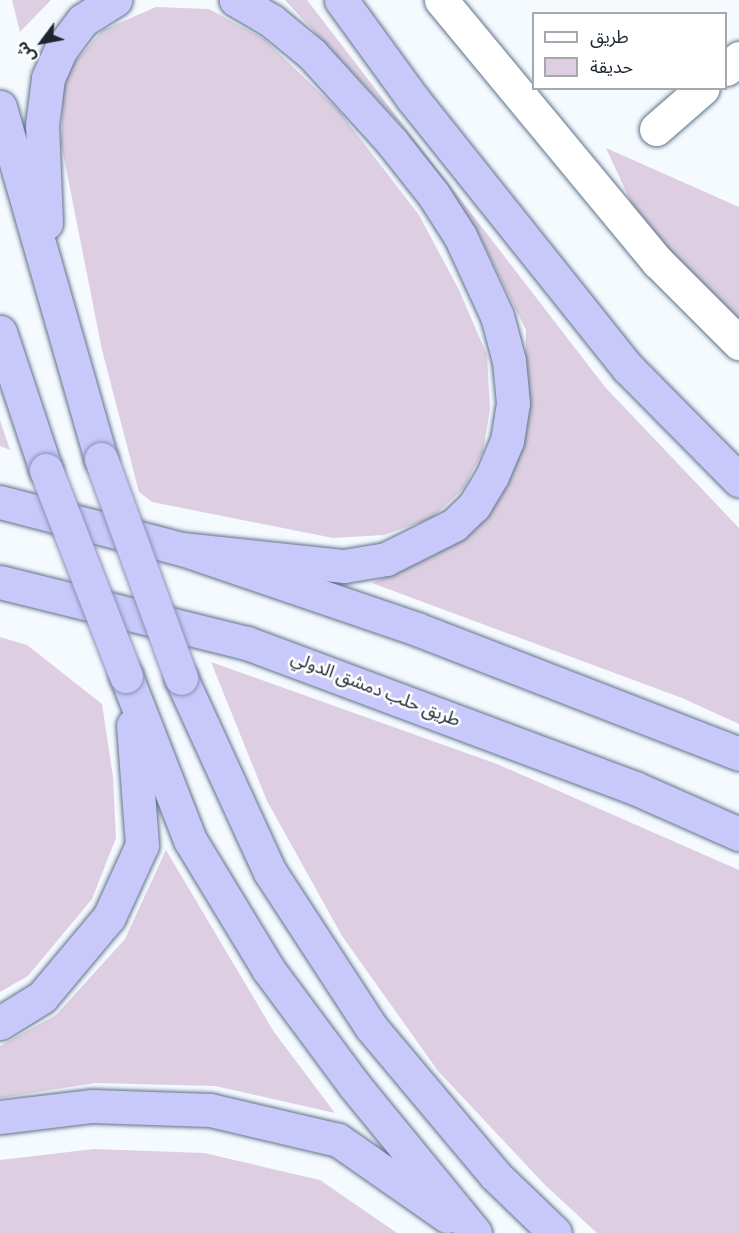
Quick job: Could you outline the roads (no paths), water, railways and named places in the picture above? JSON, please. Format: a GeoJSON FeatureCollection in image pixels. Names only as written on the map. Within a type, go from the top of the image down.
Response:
{"type":"FeatureCollection","features":[{"type":"Feature","properties":{"kind":"highway"},"geometry":{"type":"LineString","coordinates":[[61,329],[46,220],[42,125],[48,78],[61,49],[83,20],[115,0]]}},
{"type":"Feature","properties":{"kind":"highway"},"geometry":{"type":"LineString","coordinates":[[182,549],[344,566],[386,559],[454,525],[474,506],[492,476],[507,441],[513,403],[510,361],[497,316],[460,236],[433,194],[392,142],[312,54],[272,21],[236,0]]}},
{"type":"Feature","properties":{"kind":"highway"},"geometry":{"type":"LineString","coordinates":[[341,0],[413,99],[628,368],[739,480]]}},
{"type":"Feature","properties":{"kind":"highway"},"geometry":{"type":"LineString","coordinates":[[0,107],[61,329],[101,459],[181,678],[270,872],[371,1027],[495,1175],[555,1233]]}},
{"type":"Feature","properties":{"kind":"highway"},"geometry":{"type":"LineString","coordinates":[[0,332],[46,470],[190,840],[268,969],[354,1085],[474,1233]]}},
{"type":"Feature","properties":{"kind":"highway"},"geometry":{"type":"LineString","coordinates":[[0,502],[182,549],[417,629],[739,754]]}},
{"type":"Feature","properties":{"kind":"highway","name":"طريق حلب دمشق الدولي"},"geometry":{"type":"LineString","coordinates":[[9,586],[247,643],[635,788],[739,834]]}},
{"type":"Feature","properties":{"kind":"highway"},"geometry":{"type":"LineString","coordinates":[[0,1023],[42,997],[109,917],[142,845],[139,776],[126,676]]}},
{"type":"Feature","properties":{"kind":"highway"},"geometry":{"type":"LineString","coordinates":[[0,1117],[92,1106],[210,1110],[338,1140],[474,1233]]}},
{"type":"Feature","properties":{"kind":"street"},"geometry":{"type":"LineString","coordinates":[[441,0],[658,262],[739,343]]}},
{"type":"Feature","properties":{"kind":"street"},"geometry":{"type":"LineString","coordinates":[[727,68],[739,58]]}},
{"type":"Feature","properties":{"kind":"street"},"geometry":{"type":"LineString","coordinates":[[656,129],[701,90]]}}]}
